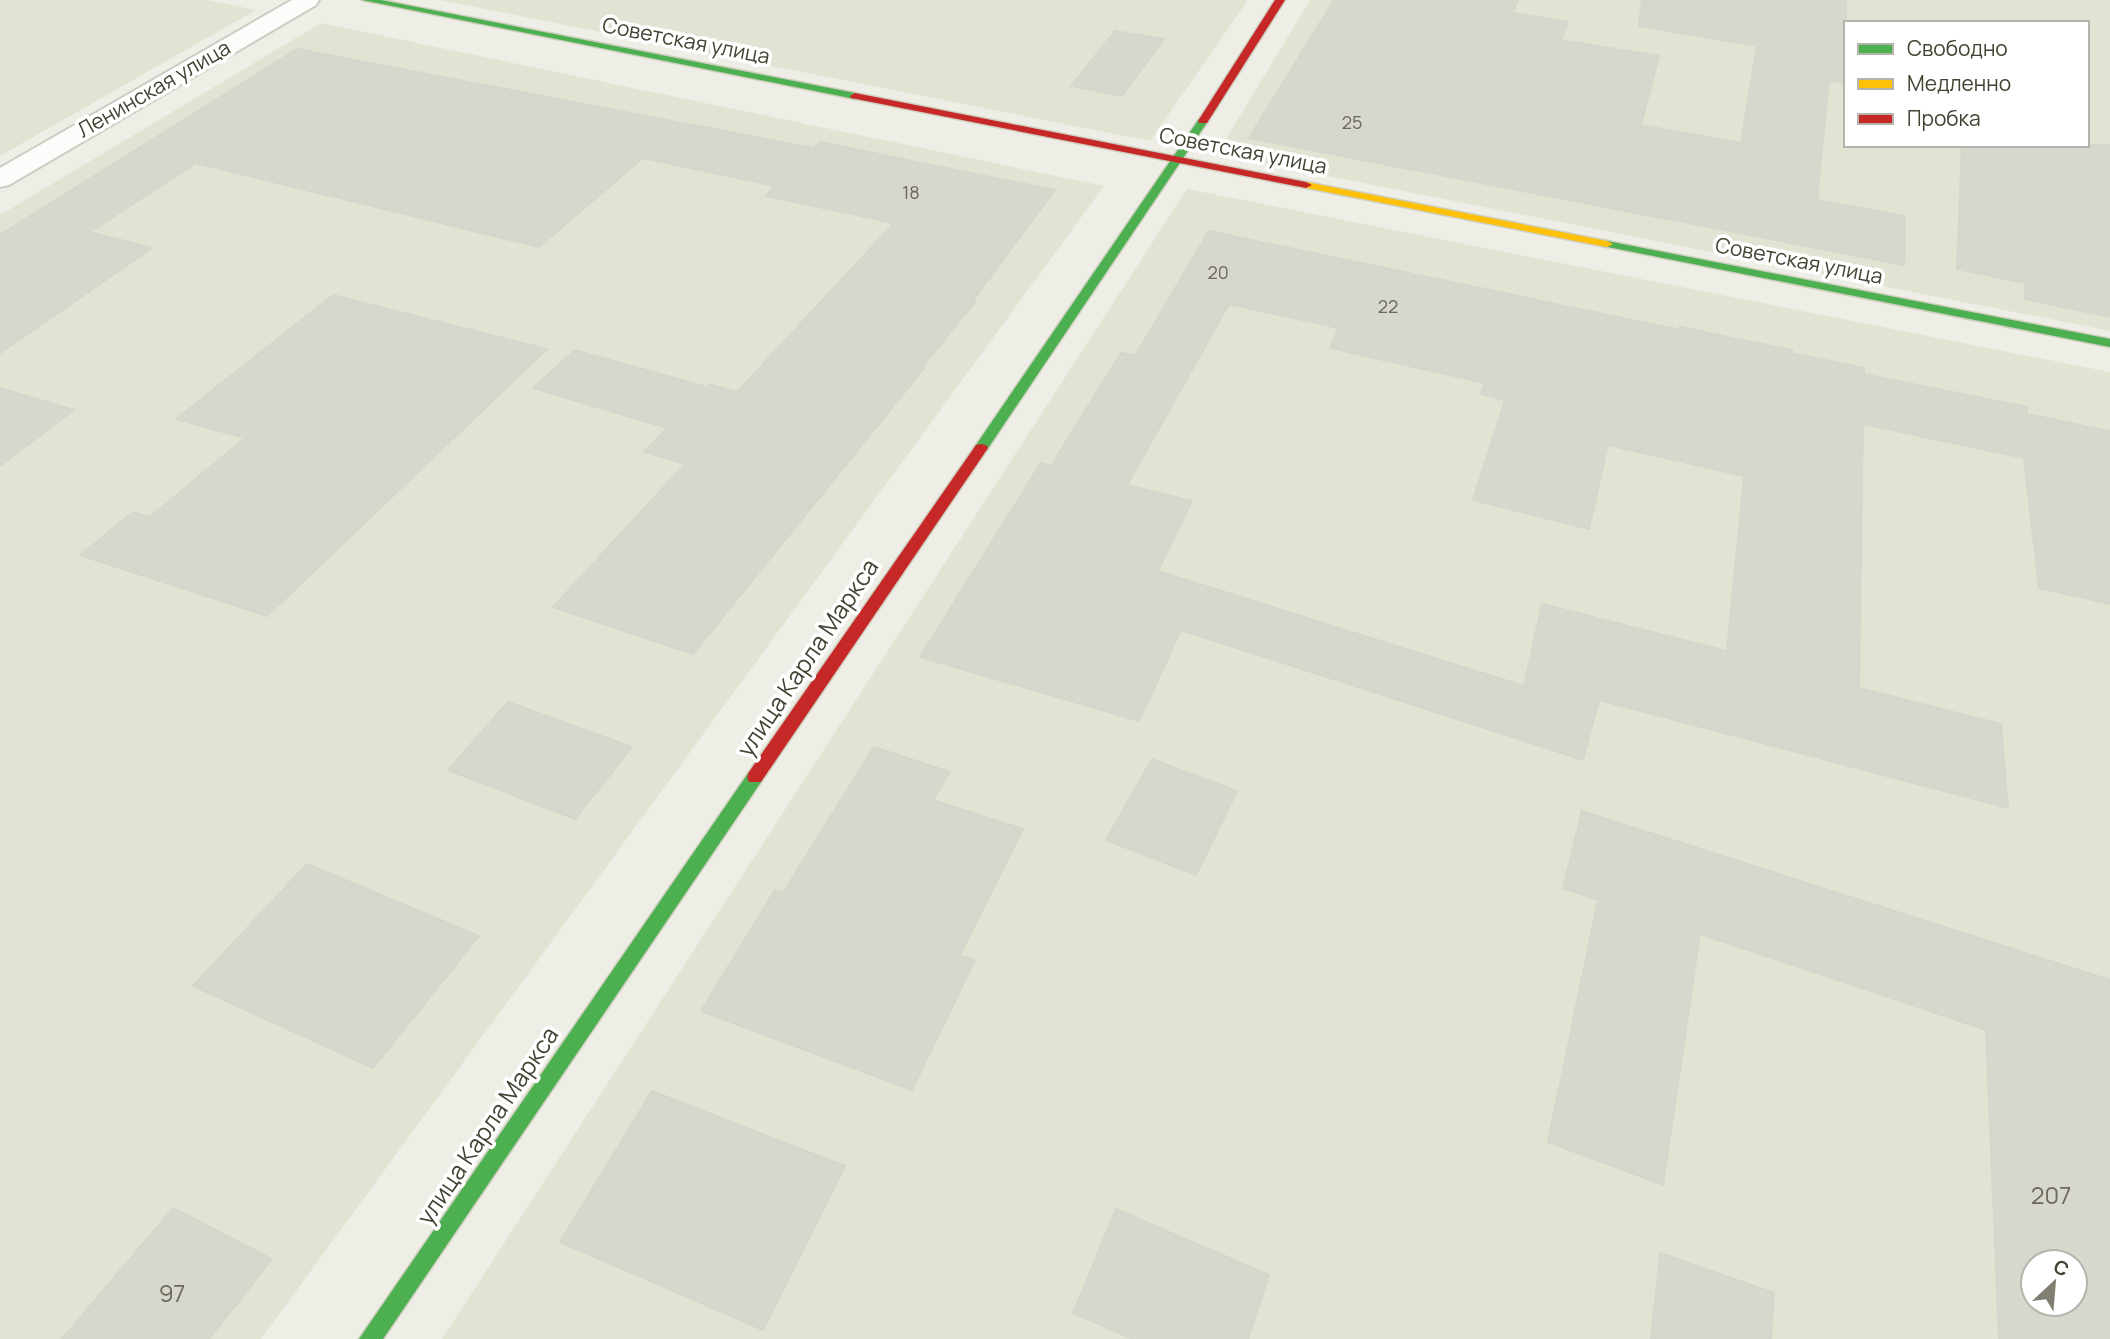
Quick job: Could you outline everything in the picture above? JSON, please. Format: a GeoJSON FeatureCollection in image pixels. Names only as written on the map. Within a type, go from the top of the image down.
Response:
{"type":"FeatureCollection","features":[{"type":"Feature","properties":{"kind":"street","name":"Ленинская улица"},"geometry":{"type":"LineString","coordinates":[[0,179],[308,0]]}},
{"type":"Feature","properties":{"kind":"street","name":"Советская улица"},"geometry":{"type":"LineString","coordinates":[[368,0],[2110,343]]}},
{"type":"Feature","properties":{"kind":"street","name":"улица Карла Маркса"},"geometry":{"type":"LineString","coordinates":[[369,1339],[1178,160],[1280,0]]}},
{"type":"Feature","properties":{"kind":"shaded area"},"geometry":{"type":"Polygon","coordinates":[[[0,0],[208,0],[256,10],[0,156],[0,0]]]}},
{"type":"Feature","properties":{"kind":"shaded area"},"geometry":{"type":"Polygon","coordinates":[[[439,0],[1248,0],[1150,141],[439,0]]]}},
{"type":"Feature","properties":{"kind":"shaded area"},"geometry":{"type":"Polygon","coordinates":[[[1310,0],[2110,0],[2110,331],[1217,154],[1310,0]]]}},
{"type":"Feature","properties":{"kind":"shaded area"},"geometry":{"type":"Polygon","coordinates":[[[321,23],[1104,186],[261,1339],[0,1339],[0,215],[321,23]]]}},
{"type":"Feature","properties":{"kind":"shaded area"},"geometry":{"type":"Polygon","coordinates":[[[1187,189],[2110,372],[2110,1339],[442,1339],[1187,189]]]}},
{"type":"Feature","properties":{"kind":"building"},"geometry":{"type":"Polygon","coordinates":[[[1334,0],[1518,0],[1513,13],[1568,22],[1561,40],[1659,56],[1641,125],[1741,143],[1757,46],[1639,26],[1642,0],[1846,0],[1844,83],[1829,80],[1817,200],[1905,216],[1904,265],[1249,138],[1334,0]]]}},
{"type":"Feature","properties":{"kind":"building"},"geometry":{"type":"Polygon","coordinates":[[[1115,31],[1164,39],[1122,96],[1071,86],[1115,31]]]}},
{"type":"Feature","properties":{"kind":"building"},"geometry":{"type":"Polygon","coordinates":[[[297,49],[813,148],[820,142],[1055,190],[972,302],[975,302],[923,366],[925,367],[693,654],[553,607],[685,464],[644,452],[667,428],[533,388],[575,350],[707,387],[709,384],[737,392],[894,223],[766,196],[775,186],[643,158],[539,247],[196,163],[90,232],[152,248],[0,353],[0,235],[297,49]]]}},
{"type":"Feature","properties":{"kind":"building"},"geometry":{"type":"Polygon","coordinates":[[[2110,145],[2110,317],[2025,299],[2025,283],[1957,269],[1962,147],[2110,145]]]}},
{"type":"Feature","properties":{"kind":"building"},"geometry":{"type":"Polygon","coordinates":[[[1209,231],[1680,330],[1680,327],[1792,350],[1792,353],[1864,368],[1864,374],[2027,407],[2027,414],[2110,431],[2110,604],[2039,588],[2024,458],[1863,424],[1859,688],[2001,724],[2008,808],[1599,700],[1583,760],[1181,630],[1139,721],[920,657],[1041,463],[1051,466],[1121,353],[1135,356],[1209,231]],[[1229,304],[1127,485],[1192,501],[1158,571],[1524,686],[1542,604],[1727,651],[1744,476],[1608,445],[1589,529],[1473,500],[1505,400],[1481,394],[1485,383],[1330,348],[1339,328],[1229,304]]]}},
{"type":"Feature","properties":{"kind":"building"},"geometry":{"type":"Polygon","coordinates":[[[333,295],[547,349],[267,616],[80,555],[133,512],[150,517],[245,438],[176,419],[333,295]]]}},
{"type":"Feature","properties":{"kind":"building"},"geometry":{"type":"Polygon","coordinates":[[[0,388],[74,410],[0,466],[0,388]]]}},
{"type":"Feature","properties":{"kind":"building"},"geometry":{"type":"Polygon","coordinates":[[[508,702],[632,747],[575,819],[448,770],[508,702]]]}},
{"type":"Feature","properties":{"kind":"building"},"geometry":{"type":"Polygon","coordinates":[[[874,747],[950,772],[933,800],[1023,829],[960,955],[975,960],[912,1090],[701,1011],[775,890],[783,893],[874,747]]]}},
{"type":"Feature","properties":{"kind":"building"},"geometry":{"type":"Polygon","coordinates":[[[1152,759],[1237,791],[1196,875],[1106,840],[1152,759]]]}},
{"type":"Feature","properties":{"kind":"building"},"geometry":{"type":"Polygon","coordinates":[[[1582,811],[2110,980],[2110,1339],[1999,1339],[1986,1030],[1700,934],[1663,1185],[1548,1142],[1598,900],[1563,888],[1582,811]]]}},
{"type":"Feature","properties":{"kind":"building"},"geometry":{"type":"Polygon","coordinates":[[[307,864],[479,936],[373,1068],[193,986],[307,864]]]}},
{"type":"Feature","properties":{"kind":"building"},"geometry":{"type":"Polygon","coordinates":[[[652,1091],[845,1166],[763,1330],[560,1242],[652,1091]]]}},
{"type":"Feature","properties":{"kind":"building"},"geometry":{"type":"Polygon","coordinates":[[[173,1208],[272,1259],[209,1339],[62,1339],[173,1208]]]}},
{"type":"Feature","properties":{"kind":"building"},"geometry":{"type":"Polygon","coordinates":[[[1116,1209],[1269,1275],[1248,1339],[1133,1339],[1073,1313],[1116,1209]]]}},
{"type":"Feature","properties":{"kind":"building"},"geometry":{"type":"Polygon","coordinates":[[[1660,1253],[1774,1293],[1771,1339],[1651,1339],[1660,1253]]]}},
{"type":"Feature","properties":{"kind":"traffic: fast"},"geometry":{"type":"LineString","coordinates":[[367,0],[855,96]]}},
{"type":"Feature","properties":{"kind":"traffic: fast"},"geometry":{"type":"LineString","coordinates":[[981,448],[1203,121]]}},
{"type":"Feature","properties":{"kind":"traffic: fast"},"geometry":{"type":"LineString","coordinates":[[1607,244],[2110,343]]}},
{"type":"Feature","properties":{"kind":"traffic: fast"},"geometry":{"type":"LineString","coordinates":[[370,1339],[755,777]]}},
{"type":"Feature","properties":{"kind":"traffic: slow"},"geometry":{"type":"LineString","coordinates":[[1306,185],[1607,244]]}},
{"type":"Feature","properties":{"kind":"traffic: jam"},"geometry":{"type":"LineString","coordinates":[[1203,121],[1280,0]]}},
{"type":"Feature","properties":{"kind":"traffic: jam"},"geometry":{"type":"LineString","coordinates":[[855,96],[1306,185]]}},
{"type":"Feature","properties":{"kind":"traffic: jam"},"geometry":{"type":"LineString","coordinates":[[755,777],[981,448]]}}]}
